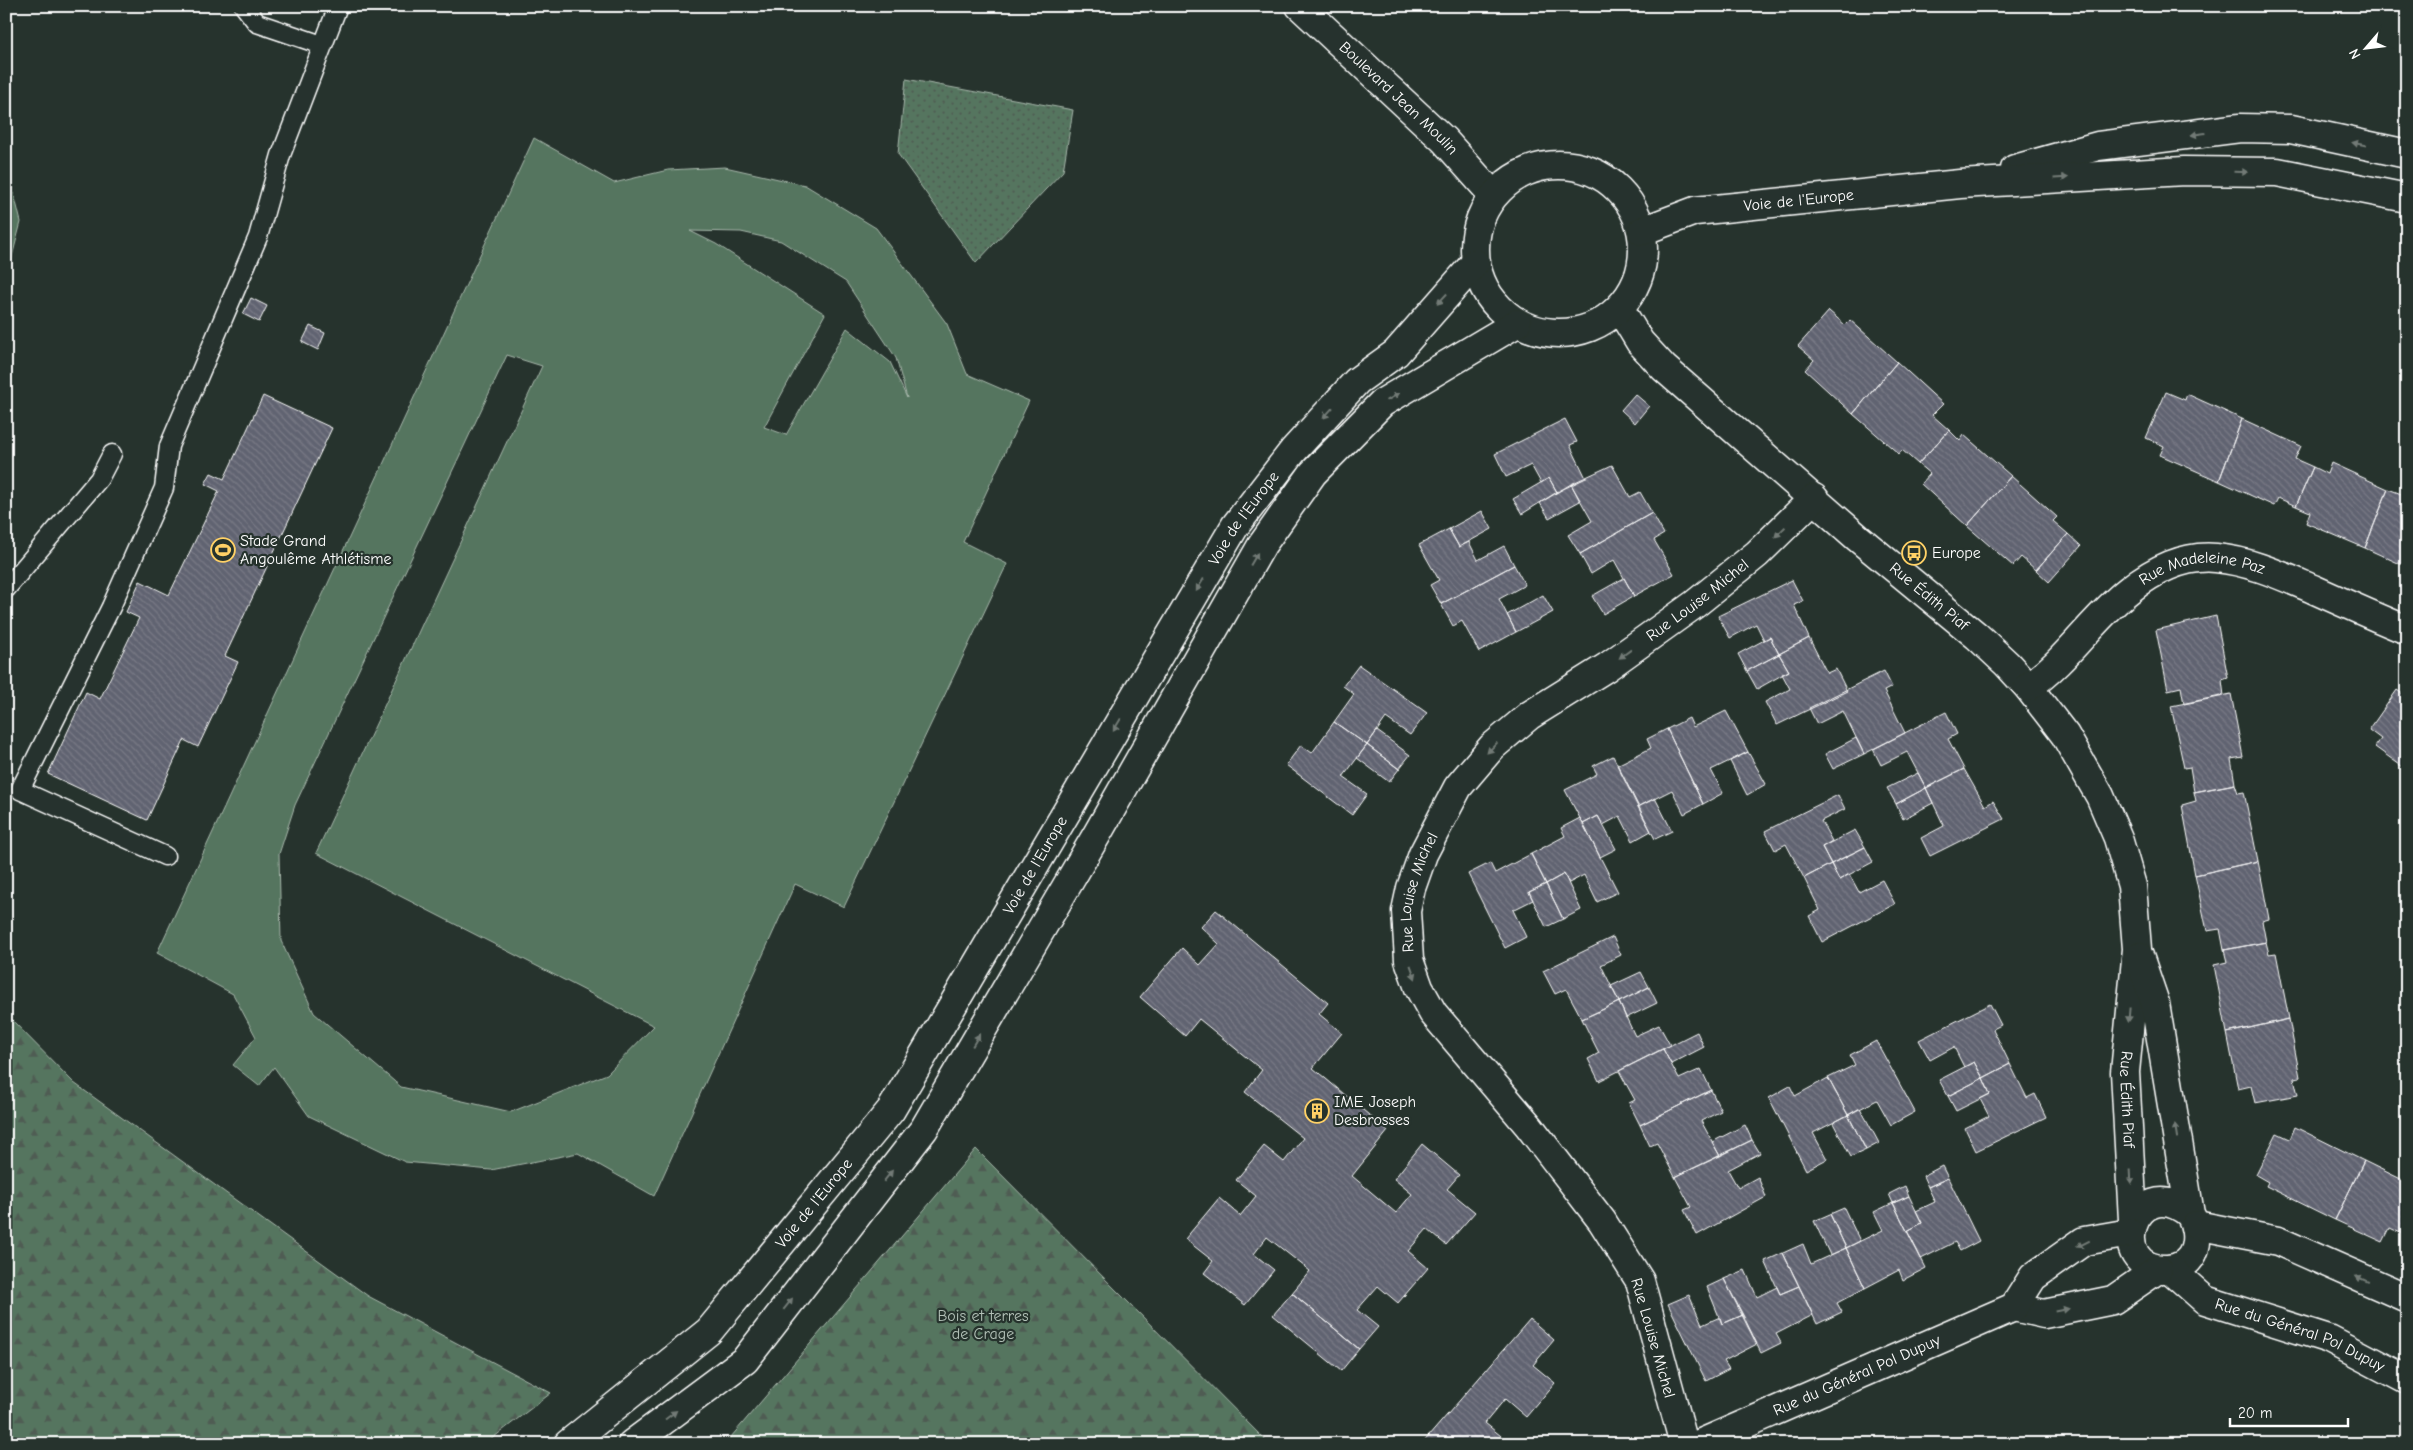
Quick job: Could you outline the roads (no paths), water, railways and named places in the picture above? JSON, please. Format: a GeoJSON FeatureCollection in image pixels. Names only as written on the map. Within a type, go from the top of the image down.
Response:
{"type":"FeatureCollection","features":[{"type":"Feature","properties":{"kind":"main road","name":"Boulevard Jean Moulin"},"geometry":{"type":"LineString","coordinates":[[1300,6],[1444,140],[1494,195]]}},
{"type":"Feature","properties":{"kind":"main road"},"geometry":{"type":"LineString","coordinates":[[1960,184],[2098,146],[2240,128],[2291,129],[2407,154]]}},
{"type":"Feature","properties":{"kind":"main road"},"geometry":{"type":"LineString","coordinates":[[1548,164],[1579,166],[1608,179],[1630,202],[1642,232],[1644,259],[1636,286],[1620,309],[1603,322],[1582,331],[1560,334],[1545,332],[1517,323],[1490,298],[1475,263],[1475,239],[1481,215],[1494,195],[1518,175],[1548,164]]}},
{"type":"Feature","properties":{"kind":"main road"},"geometry":{"type":"LineString","coordinates":[[1960,184],[2184,171],[2277,172],[2407,198]]}},
{"type":"Feature","properties":{"kind":"main road","name":"Voie de l'Europe"},"geometry":{"type":"LineString","coordinates":[[1642,232],[1695,212],[1960,184]]}},
{"type":"Feature","properties":{"kind":"main road","name":"Voie de l'Europe"},"geometry":{"type":"LineString","coordinates":[[568,1444],[709,1331],[891,1110],[1235,526],[1293,451],[1344,395],[1357,381],[1396,353],[1475,263]]}},
{"type":"Feature","properties":{"kind":"main road","name":"Rue Édith Piaf"},"geometry":{"type":"LineString","coordinates":[[1620,309],[1640,342],[1664,368],[1858,538],[1976,636],[2028,687],[2065,735],[2100,796],[2118,838],[2132,886],[2137,950],[2125,1072],[2132,1227]]}},
{"type":"Feature","properties":{"kind":"main road","name":"Voie de l'Europe"},"geometry":{"type":"LineString","coordinates":[[632,1444],[745,1360],[924,1129],[1096,836],[1262,545],[1313,473],[1382,403],[1517,323]]}},
{"type":"Feature","properties":{"kind":"main road","name":"Rue Louise Michel"},"geometry":{"type":"LineString","coordinates":[[1684,1444],[1640,1281],[1602,1221],[1529,1126],[1433,1013],[1419,988],[1409,960],[1406,911],[1411,888],[1423,854],[1458,787],[1492,746],[1530,714],[1607,667],[1695,604],[1757,554],[1814,498]]}},
{"type":"Feature","properties":{"kind":"main road","name":"Rue Madeleine Paz"},"geometry":{"type":"LineString","coordinates":[[2028,687],[2049,673],[2111,605],[2130,589],[2160,570],[2184,561],[2214,557],[2244,562],[2407,630]]}},
{"type":"Feature","properties":{"kind":"main road","name":"Rue Édith Piaf"},"geometry":{"type":"LineString","coordinates":[[2137,950],[2155,1003],[2193,1219]]}},
{"type":"Feature","properties":{"kind":"main road"},"geometry":{"type":"LineString","coordinates":[[2166,1202],[2179,1205],[2193,1219],[2198,1236],[2196,1248],[2190,1258],[2181,1265],[2164,1269],[2113,1300],[2044,1314],[2014,1307],[2033,1277],[2084,1242],[2132,1227],[2141,1210],[2153,1203],[2166,1202]]}},
{"type":"Feature","properties":{"kind":"main road"},"geometry":{"type":"LineString","coordinates":[[2193,1219],[2278,1241],[2407,1298]]}},
{"type":"Feature","properties":{"kind":"main road","name":"Rue du Général Pol Dupuy"},"geometry":{"type":"LineString","coordinates":[[2132,1227],[2131,1245],[2137,1256],[2146,1265],[2164,1269],[2205,1300],[2329,1339],[2407,1380]]}},
{"type":"Feature","properties":{"kind":"main road","name":"Rue du Général Pol Dupuy"},"geometry":{"type":"LineString","coordinates":[[1699,1444],[2014,1307]]}},
{"type":"Feature","properties":{"kind":"lane"},"geometry":{"type":"LineString","coordinates":[[244,6],[257,23],[322,46]]}},
{"type":"Feature","properties":{"kind":"lane"},"geometry":{"type":"LineString","coordinates":[[165,856],[20,790],[110,607],[164,488],[169,446],[258,237],[282,155],[338,6]]}},
{"type":"Feature","properties":{"kind":"lane"},"geometry":{"type":"LineString","coordinates":[[6,589],[99,478],[112,454]]}},
{"type":"Feature","properties":{"kind":"place","name":"Stade Grand Angoulême Athlétisme"},"geometry":{"type":"Point","coordinates":[223,550]}},
{"type":"Feature","properties":{"kind":"place","name":"Europe"},"geometry":{"type":"Point","coordinates":[1914,553]}},
{"type":"Feature","properties":{"kind":"place","name":"IME Joseph Desbrosses"},"geometry":{"type":"Point","coordinates":[1317,1111]}},
{"type":"Feature","properties":{"kind":"park label","name":"Bois et terres de Crage"},"geometry":{"type":"Point","coordinates":[983,1325]}}]}
